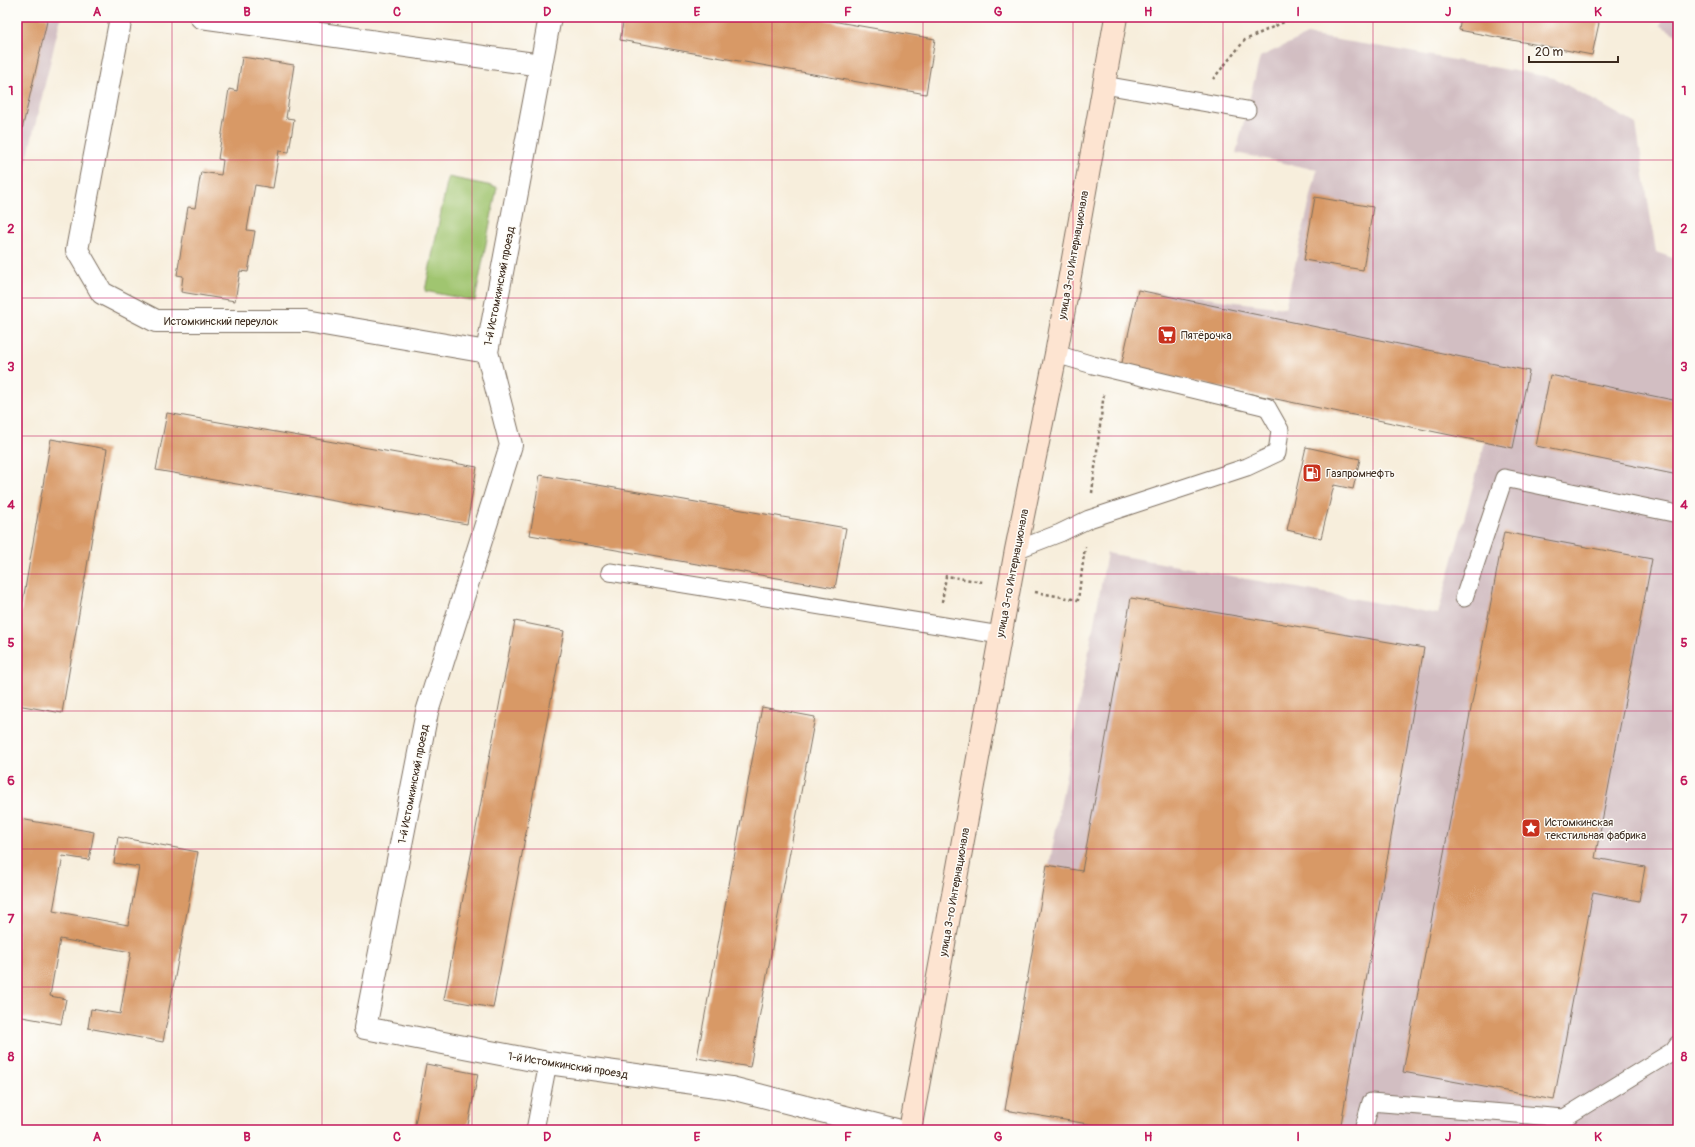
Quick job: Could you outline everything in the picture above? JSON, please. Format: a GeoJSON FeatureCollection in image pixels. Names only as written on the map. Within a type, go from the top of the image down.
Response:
{"type":"FeatureCollection","features":[{"type":"Feature","properties":{"kind":"main road","name":"улица 3-го Интернационала"},"geometry":{"type":"LineString","coordinates":[[910,1130],[1000,635],[1056,354],[1116,17]]}},
{"type":"Feature","properties":{"kind":"street","name":"Истомкинский переулок"},"geometry":{"type":"LineString","coordinates":[[121,17],[77,250],[102,293],[156,321],[306,320],[487,352]]}},
{"type":"Feature","properties":{"kind":"street"},"geometry":{"type":"LineString","coordinates":[[201,17],[541,65]]}},
{"type":"Feature","properties":{"kind":"street","name":"1-й Истомкинский проезд"},"geometry":{"type":"LineString","coordinates":[[550,17],[487,352],[511,445],[427,712],[365,1028],[548,1063],[731,1088],[896,1130]]}},
{"type":"Feature","properties":{"kind":"lane"},"geometry":{"type":"LineString","coordinates":[[1104,85],[1246,110]]}},
{"type":"Feature","properties":{"kind":"lane"},"geometry":{"type":"LineString","coordinates":[[1016,550],[1060,533],[1089,519],[1247,467],[1277,453],[1280,430],[1267,407],[1094,365],[1056,354]]}},
{"type":"Feature","properties":{"kind":"lane"},"geometry":{"type":"LineString","coordinates":[[1464,598],[1504,478],[1678,514]]}},
{"type":"Feature","properties":{"kind":"lane"},"geometry":{"type":"LineString","coordinates":[[610,572],[1000,635]]}},
{"type":"Feature","properties":{"kind":"lane"},"geometry":{"type":"LineString","coordinates":[[1363,1130],[1371,1102],[1564,1118],[1673,1052],[1678,1044]]}},
{"type":"Feature","properties":{"kind":"lane"},"geometry":{"type":"LineString","coordinates":[[535,1130],[548,1063]]}},
{"type":"Feature","properties":{"kind":"path"},"geometry":{"type":"LineString","coordinates":[[1195,101],[1245,40],[1295,17]]}},
{"type":"Feature","properties":{"kind":"shaded area"},"geometry":{"type":"Polygon","coordinates":[[[17,17],[61,17],[17,201],[17,17]]]}},
{"type":"Feature","properties":{"kind":"shaded area"},"geometry":{"type":"Polygon","coordinates":[[[1665,17],[1678,17],[1678,36],[1660,25],[1665,17]]]}},
{"type":"Feature","properties":{"kind":"shaded area"},"geometry":{"type":"Polygon","coordinates":[[[1307,35],[1554,78],[1636,124],[1656,252],[1678,260],[1678,1130],[1111,1130],[1004,1110],[1107,553],[1438,614],[1485,442],[1121,367],[1138,290],[1285,308],[1317,170],[1236,153],[1260,57],[1307,35]]]}},
{"type":"Feature","properties":{"kind":"green space"},"geometry":{"type":"Polygon","coordinates":[[[448,177],[497,187],[475,301],[425,291],[448,177]]]}},
{"type":"Feature","properties":{"kind":"building"},"geometry":{"type":"Polygon","coordinates":[[[17,17],[48,17],[18,147],[17,147],[17,17]]]}},
{"type":"Feature","properties":{"kind":"building"},"geometry":{"type":"Polygon","coordinates":[[[624,17],[809,17],[935,39],[926,94],[620,40],[624,17]]]}},
{"type":"Feature","properties":{"kind":"building"},"geometry":{"type":"Polygon","coordinates":[[[1461,17],[1568,17],[1599,23],[1592,55],[1459,30],[1461,17]]]}},
{"type":"Feature","properties":{"kind":"building"},"geometry":{"type":"Polygon","coordinates":[[[242,57],[294,65],[286,118],[294,119],[289,152],[279,151],[273,188],[255,185],[247,230],[255,231],[248,272],[240,271],[235,301],[181,292],[183,276],[177,275],[188,207],[195,208],[201,172],[221,175],[223,160],[218,159],[229,89],[237,91],[242,57]]]}},
{"type":"Feature","properties":{"kind":"building"},"geometry":{"type":"Polygon","coordinates":[[[1315,197],[1373,207],[1363,270],[1304,260],[1315,197]]]}},
{"type":"Feature","properties":{"kind":"building"},"geometry":{"type":"Polygon","coordinates":[[[1138,290],[1529,371],[1513,448],[1121,367],[1138,290]]]}},
{"type":"Feature","properties":{"kind":"building"},"geometry":{"type":"Polygon","coordinates":[[[1550,375],[1678,401],[1678,475],[1536,446],[1550,375]]]}},
{"type":"Feature","properties":{"kind":"building"},"geometry":{"type":"Polygon","coordinates":[[[167,413],[477,467],[467,524],[156,470],[167,413]]]}},
{"type":"Feature","properties":{"kind":"building"},"geometry":{"type":"Polygon","coordinates":[[[51,439],[107,449],[62,713],[17,705],[17,635],[51,439]]]}},
{"type":"Feature","properties":{"kind":"building"},"geometry":{"type":"Polygon","coordinates":[[[1306,447],[1360,459],[1353,489],[1334,485],[1321,538],[1287,530],[1306,447]]]}},
{"type":"Feature","properties":{"kind":"building"},"geometry":{"type":"Polygon","coordinates":[[[540,475],[846,528],[835,588],[530,535],[540,475]]]}},
{"type":"Feature","properties":{"kind":"building"},"geometry":{"type":"Polygon","coordinates":[[[1504,532],[1652,559],[1595,858],[1645,867],[1639,901],[1593,892],[1554,1100],[1403,1072],[1504,532]]]}},
{"type":"Feature","properties":{"kind":"building"},"geometry":{"type":"Polygon","coordinates":[[[1131,598],[1424,648],[1340,1130],[1124,1130],[1005,1110],[1047,865],[1082,871],[1131,598]]]}},
{"type":"Feature","properties":{"kind":"building"},"geometry":{"type":"Polygon","coordinates":[[[515,621],[564,631],[493,1008],[444,999],[515,621]]]}},
{"type":"Feature","properties":{"kind":"building"},"geometry":{"type":"Polygon","coordinates":[[[762,707],[815,717],[750,1067],[697,1058],[762,707]]]}},
{"type":"Feature","properties":{"kind":"building"},"geometry":{"type":"Polygon","coordinates":[[[20,819],[94,832],[89,860],[63,856],[53,911],[128,925],[139,867],[114,863],[118,837],[198,852],[163,1042],[88,1028],[91,1009],[120,1014],[131,952],[60,939],[50,996],[66,999],[61,1024],[17,1016],[17,837],[20,819]]]}},
{"type":"Feature","properties":{"kind":"building"},"geometry":{"type":"Polygon","coordinates":[[[426,1064],[478,1074],[467,1130],[414,1130],[426,1064]]]}},
{"type":"Feature","properties":{"kind":"place","name":"Пятёрочка"},"geometry":{"type":"Point","coordinates":[1167,335]}},
{"type":"Feature","properties":{"kind":"place","name":"Газпромнефть"},"geometry":{"type":"Point","coordinates":[1312,473]}},
{"type":"Feature","properties":{"kind":"place","name":"Истомкинская текстильная фабрика"},"geometry":{"type":"Point","coordinates":[1531,828]}}]}
